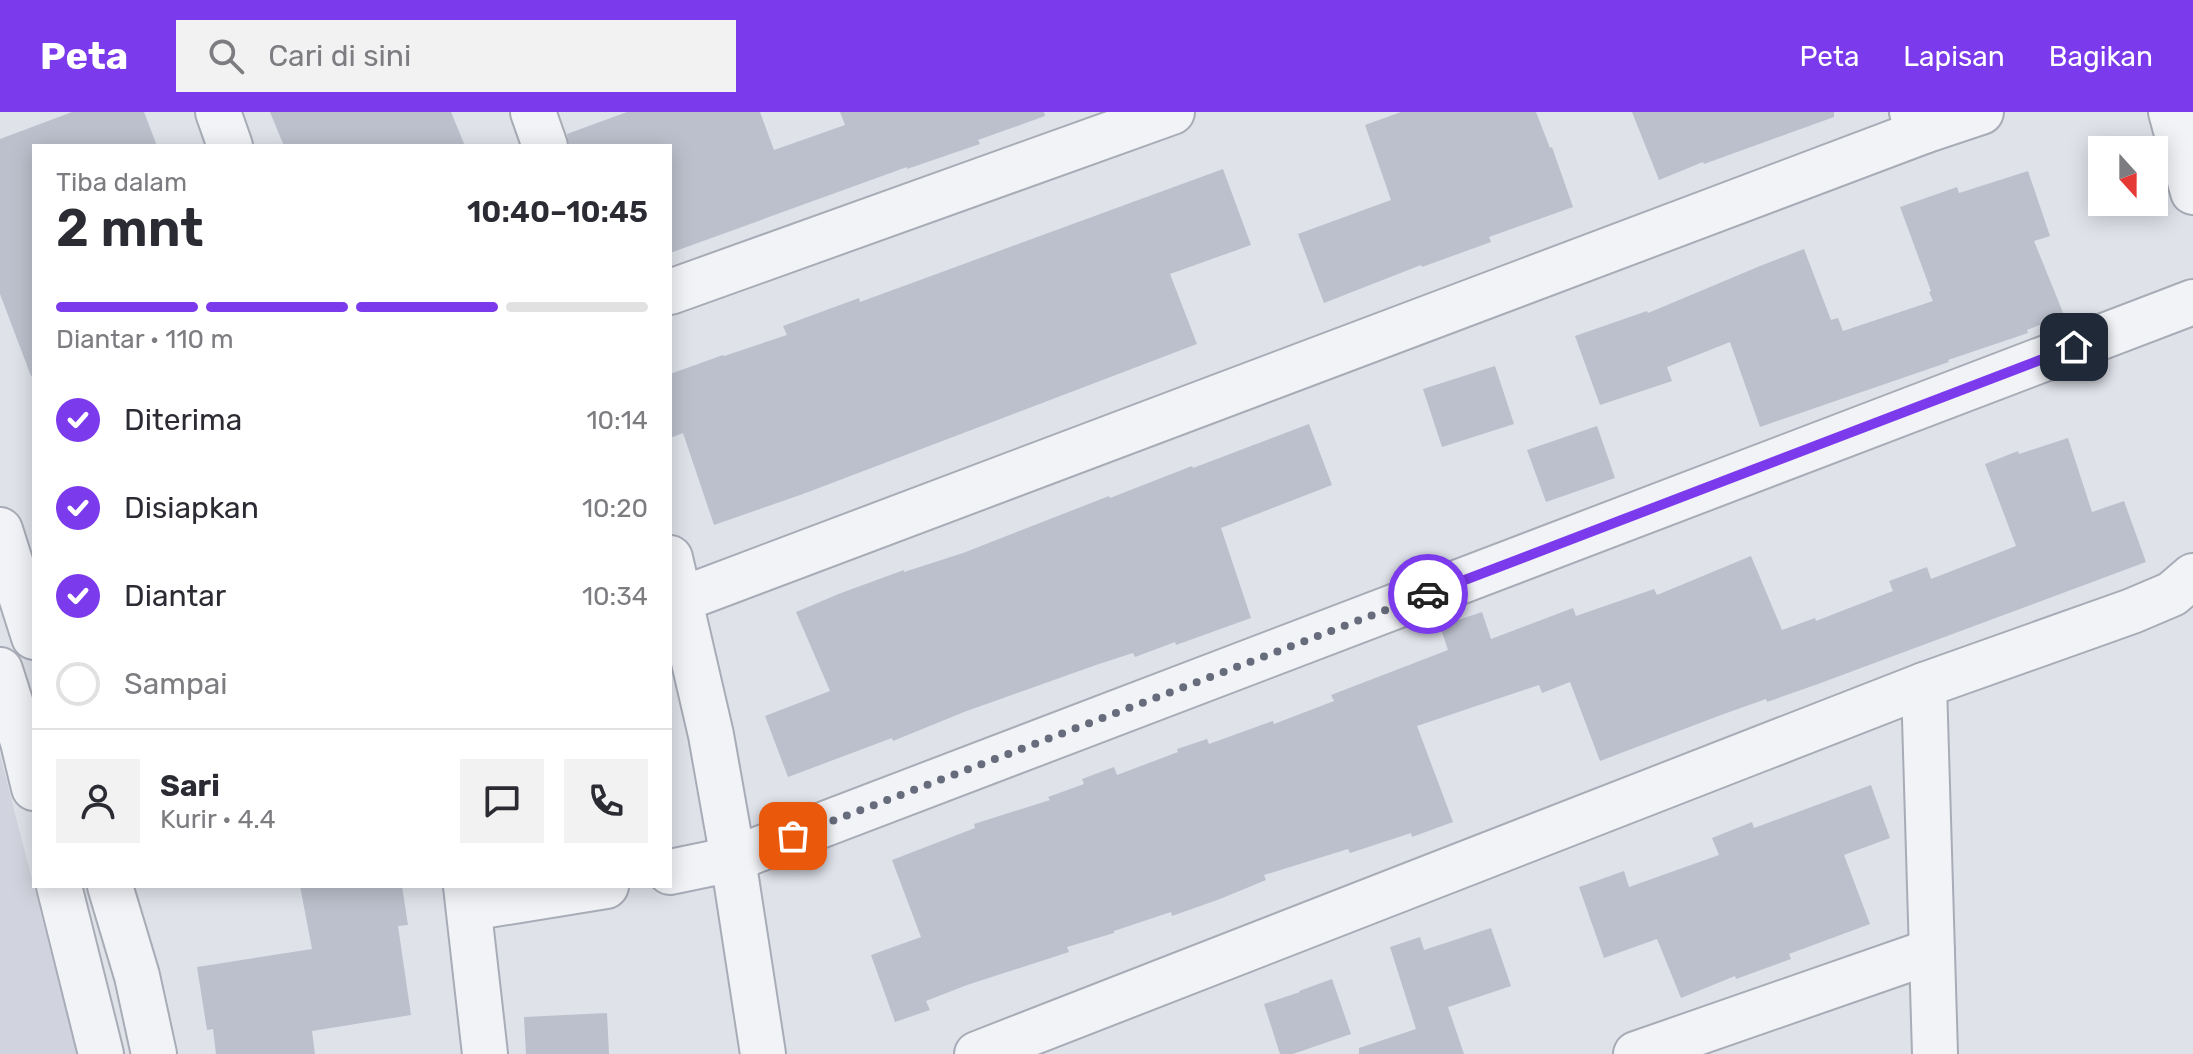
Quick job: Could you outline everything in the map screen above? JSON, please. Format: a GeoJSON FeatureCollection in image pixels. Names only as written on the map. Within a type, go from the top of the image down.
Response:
{"type":"FeatureCollection","features":[{"type":"Feature","properties":{"kind":"street"},"geometry":{"type":"LineString","coordinates":[[218,112],[229,144]]}},
{"type":"Feature","properties":{"kind":"street"},"geometry":{"type":"LineString","coordinates":[[533,112],[544,144]]}},
{"type":"Feature","properties":{"kind":"street"},"geometry":{"type":"LineString","coordinates":[[672,291],[1172,112]]}},
{"type":"Feature","properties":{"kind":"street"},"geometry":{"type":"LineString","coordinates":[[680,600],[1918,122],[1981,112]]}},
{"type":"Feature","properties":{"kind":"street"},"geometry":{"type":"LineString","coordinates":[[2171,112],[2193,192]]}},
{"type":"Feature","properties":{"kind":"street"},"geometry":{"type":"LineString","coordinates":[[672,872],[733,859],[2193,302]]}},
{"type":"Feature","properties":{"kind":"street"},"geometry":{"type":"LineString","coordinates":[[0,530],[32,631]]}},
{"type":"Feature","properties":{"kind":"street"},"geometry":{"type":"LineString","coordinates":[[672,566],[711,735],[763,1054]]}},
{"type":"Feature","properties":{"kind":"street"},"geometry":{"type":"LineString","coordinates":[[977,1054],[1924,685],[2132,611],[2172,594],[2193,576]]}},
{"type":"Feature","properties":{"kind":"street"},"geometry":{"type":"LineString","coordinates":[[0,670],[28,741],[32,772]]}},
{"type":"Feature","properties":{"kind":"street"},"geometry":{"type":"LineString","coordinates":[[1924,685],[1935,1054]]}},
{"type":"Feature","properties":{"kind":"street"},"geometry":{"type":"LineString","coordinates":[[60,888],[101,1054]]}},
{"type":"Feature","properties":{"kind":"street"},"geometry":{"type":"LineString","coordinates":[[111,888],[137,976],[154,1054]]}},
{"type":"Feature","properties":{"kind":"street"},"geometry":{"type":"LineString","coordinates":[[485,1054],[468,897],[581,888]]}},
{"type":"Feature","properties":{"kind":"street"},"geometry":{"type":"LineString","coordinates":[[1636,1054],[1932,951]]}},
{"type":"Feature","properties":{"kind":"shaded area"},"geometry":{"type":"Polygon","coordinates":[[[0,755],[77,1054],[0,1054],[0,755]]]}},
{"type":"Feature","properties":{"kind":"building"},"geometry":{"type":"Polygon","coordinates":[[[72,112],[144,112],[156,144],[32,144],[31,376],[0,294],[0,139],[72,112]]]}},
{"type":"Feature","properties":{"kind":"building"},"geometry":{"type":"Polygon","coordinates":[[[270,112],[451,112],[464,144],[283,144],[270,112]]]}},
{"type":"Feature","properties":{"kind":"building"},"geometry":{"type":"Polygon","coordinates":[[[627,112],[760,112],[774,150],[845,125],[840,112],[1044,112],[1045,116],[978,140],[980,144],[907,167],[672,252],[672,144],[569,144],[567,134],[627,112]]]}},
{"type":"Feature","properties":{"kind":"building"},"geometry":{"type":"Polygon","coordinates":[[[1401,112],[1536,112],[1573,207],[1489,237],[1491,242],[1421,265],[1324,303],[1298,234],[1391,200],[1365,125],[1401,112]]]}},
{"type":"Feature","properties":{"kind":"building"},"geometry":{"type":"Polygon","coordinates":[[[1632,112],[1834,112],[1834,117],[1659,180],[1632,112]]]}},
{"type":"Feature","properties":{"kind":"building"},"geometry":{"type":"Polygon","coordinates":[[[1223,169],[1251,245],[1170,274],[1197,344],[714,525],[683,433],[672,437],[672,373],[787,335],[783,326],[859,298],[860,302],[1223,169]]]}},
{"type":"Feature","properties":{"kind":"building"},"geometry":{"type":"Polygon","coordinates":[[[2028,171],[2050,236],[2034,241],[2064,315],[2027,330],[2028,333],[1760,427],[1730,342],[1667,367],[1672,381],[1600,405],[1575,336],[1648,313],[1804,249],[1831,320],[1838,318],[1843,331],[1933,301],[1900,207],[1957,187],[1959,193],[2028,171]]]}},
{"type":"Feature","properties":{"kind":"building"},"geometry":{"type":"Polygon","coordinates":[[[1495,366],[1514,424],[1442,447],[1423,389],[1495,366]]]}},
{"type":"Feature","properties":{"kind":"building"},"geometry":{"type":"Polygon","coordinates":[[[1309,424],[1332,485],[1221,528],[1251,618],[1176,645],[1175,642],[1135,657],[1133,653],[1096,665],[788,777],[765,716],[830,691],[796,612],[1309,424]]]}},
{"type":"Feature","properties":{"kind":"building"},"geometry":{"type":"Polygon","coordinates":[[[1597,426],[1615,478],[1546,502],[1527,450],[1597,426]]]}},
{"type":"Feature","properties":{"kind":"building"},"geometry":{"type":"Polygon","coordinates":[[[2068,438],[2092,512],[2124,501],[2146,562],[1600,761],[1570,682],[1542,693],[1539,685],[1417,726],[1453,822],[1412,837],[1411,833],[1350,853],[1348,849],[1264,875],[1266,880],[1220,899],[1067,947],[1069,952],[926,1001],[930,1010],[895,1022],[871,955],[921,937],[892,860],[975,828],[974,824],[1050,800],[1048,797],[1084,784],[1082,779],[1114,767],[1117,775],[1178,752],[1177,749],[1207,739],[1209,744],[1334,701],[1331,695],[1448,650],[1440,626],[1482,612],[1491,639],[1573,608],[1576,616],[1654,589],[1657,595],[1751,556],[1782,630],[1815,618],[1816,621],[1893,591],[1889,581],[1927,567],[1931,579],[2016,546],[1985,464],[2018,451],[2019,454],[2068,438]]]}},
{"type":"Feature","properties":{"kind":"building"},"geometry":{"type":"Polygon","coordinates":[[[1871,785],[1890,838],[1844,855],[1870,924],[1789,954],[1791,959],[1736,979],[1735,976],[1681,998],[1657,939],[1604,958],[1579,887],[1624,871],[1629,887],[1719,855],[1712,838],[1752,822],[1754,828],[1871,785]]]}},
{"type":"Feature","properties":{"kind":"building"},"geometry":{"type":"Polygon","coordinates":[[[300,888],[402,888],[408,925],[398,926],[411,1015],[312,1031],[315,1054],[216,1054],[213,1029],[207,1030],[197,967],[312,949],[300,888]]]}},
{"type":"Feature","properties":{"kind":"building"},"geometry":{"type":"Polygon","coordinates":[[[1491,928],[1511,986],[1448,1007],[1464,1054],[1359,1054],[1359,1048],[1416,1029],[1390,947],[1420,937],[1424,950],[1491,928]]]}},
{"type":"Feature","properties":{"kind":"building"},"geometry":{"type":"Polygon","coordinates":[[[1332,979],[1351,1034],[1293,1054],[1280,1054],[1264,1004],[1332,979]]]}},
{"type":"Feature","properties":{"kind":"building"},"geometry":{"type":"Polygon","coordinates":[[[607,1013],[609,1054],[526,1054],[524,1017],[607,1013]]]}},
{"type":"Feature","properties":{"kind":"way so far"},"geometry":{"type":"LineString","coordinates":[[793,836],[1428,594]]}},
{"type":"Feature","properties":{"kind":"route"},"geometry":{"type":"LineString","coordinates":[[1428,594],[2074,347]]}}]}
